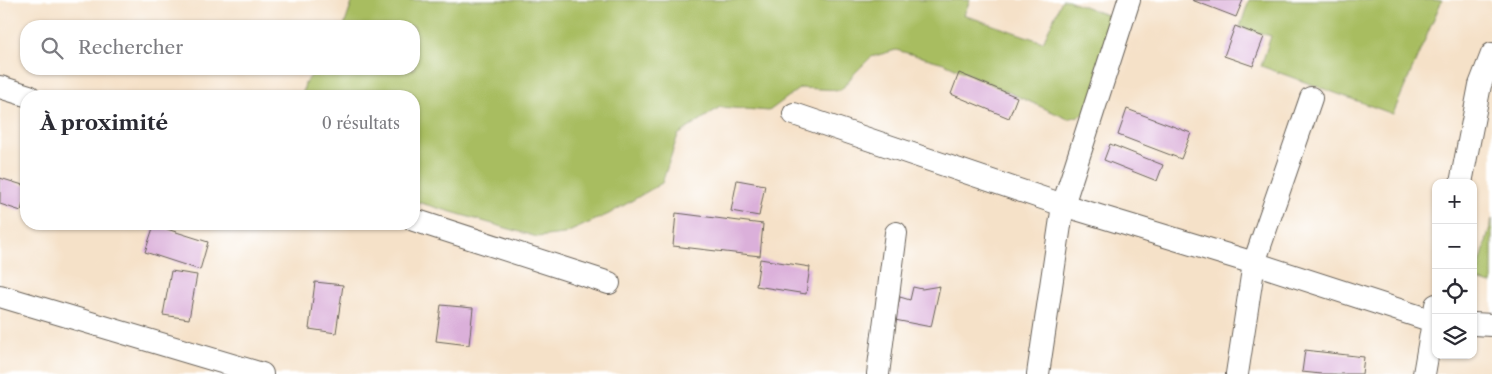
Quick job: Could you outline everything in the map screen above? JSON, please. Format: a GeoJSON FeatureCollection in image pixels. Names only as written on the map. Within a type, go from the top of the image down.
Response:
{"type":"FeatureCollection","features":[{"type":"Feature","properties":{"kind":"street"},"geometry":{"type":"LineString","coordinates":[[1038,374],[1063,205],[1129,0]]}},
{"type":"Feature","properties":{"kind":"street"},"geometry":{"type":"LineString","coordinates":[[1462,179],[1486,87],[1492,54]]}},
{"type":"Feature","properties":{"kind":"street"},"geometry":{"type":"LineString","coordinates":[[0,87],[20,93]]}},
{"type":"Feature","properties":{"kind":"street"},"geometry":{"type":"LineString","coordinates":[[1237,374],[1254,263],[1311,98]]}},
{"type":"Feature","properties":{"kind":"street"},"geometry":{"type":"LineString","coordinates":[[794,114],[1063,205],[1432,315]]}},
{"type":"Feature","properties":{"kind":"street"},"geometry":{"type":"LineString","coordinates":[[420,222],[609,283]]}},
{"type":"Feature","properties":{"kind":"street"},"geometry":{"type":"LineString","coordinates":[[878,374],[896,232]]}},
{"type":"Feature","properties":{"kind":"street"},"geometry":{"type":"LineString","coordinates":[[0,296],[262,374]]}},
{"type":"Feature","properties":{"kind":"street"},"geometry":{"type":"LineString","coordinates":[[1477,324],[1492,324]]}},
{"type":"Feature","properties":{"kind":"street"},"geometry":{"type":"LineString","coordinates":[[1424,374],[1432,332]]}},
{"type":"Feature","properties":{"kind":"green space"},"geometry":{"type":"Polygon","coordinates":[[[353,0],[970,0],[964,15],[1043,42],[1062,0],[1068,0],[1130,24],[1099,110],[1068,119],[944,63],[896,50],[871,57],[841,90],[800,88],[769,111],[720,107],[678,135],[662,183],[609,214],[564,234],[537,237],[420,203],[420,90],[303,90],[305,83],[312,75],[420,75],[420,20],[346,20],[353,0]]]}},
{"type":"Feature","properties":{"kind":"green space"},"geometry":{"type":"Polygon","coordinates":[[[1249,0],[1442,0],[1393,114],[1261,66],[1271,36],[1240,27],[1249,0]]]}},
{"type":"Feature","properties":{"kind":"green space"},"geometry":{"type":"Polygon","coordinates":[[[1492,219],[1492,284],[1477,280],[1492,219]]]}},
{"type":"Feature","properties":{"kind":"building"},"geometry":{"type":"Polygon","coordinates":[[[1192,0],[1243,0],[1236,17],[1192,0]]]}},
{"type":"Feature","properties":{"kind":"building"},"geometry":{"type":"Polygon","coordinates":[[[1235,26],[1264,37],[1253,66],[1224,56],[1235,26]]]}},
{"type":"Feature","properties":{"kind":"building"},"geometry":{"type":"Polygon","coordinates":[[[959,73],[1017,97],[1009,118],[951,94],[959,73]]]}},
{"type":"Feature","properties":{"kind":"building"},"geometry":{"type":"Polygon","coordinates":[[[1127,109],[1191,133],[1181,159],[1118,135],[1127,109]]]}},
{"type":"Feature","properties":{"kind":"building"},"geometry":{"type":"Polygon","coordinates":[[[1110,144],[1163,165],[1157,181],[1104,160],[1110,144]]]}},
{"type":"Feature","properties":{"kind":"building"},"geometry":{"type":"Polygon","coordinates":[[[0,178],[20,184],[20,211],[0,204],[0,178]]]}},
{"type":"Feature","properties":{"kind":"building"},"geometry":{"type":"Polygon","coordinates":[[[737,180],[765,185],[759,216],[731,211],[737,180]]]}},
{"type":"Feature","properties":{"kind":"building"},"geometry":{"type":"Polygon","coordinates":[[[676,213],[763,224],[760,256],[673,246],[676,213]]]}},
{"type":"Feature","properties":{"kind":"building"},"geometry":{"type":"Polygon","coordinates":[[[152,230],[170,230],[208,242],[200,270],[145,252],[152,230]]]}},
{"type":"Feature","properties":{"kind":"building"},"geometry":{"type":"Polygon","coordinates":[[[760,259],[810,267],[806,294],[756,286],[760,259]]]}},
{"type":"Feature","properties":{"kind":"building"},"geometry":{"type":"Polygon","coordinates":[[[171,271],[197,275],[189,319],[163,315],[171,271]]]}},
{"type":"Feature","properties":{"kind":"building"},"geometry":{"type":"Polygon","coordinates":[[[315,282],[343,285],[336,333],[309,329],[315,282]]]}},
{"type":"Feature","properties":{"kind":"building"},"geometry":{"type":"Polygon","coordinates":[[[940,286],[931,327],[895,320],[900,297],[910,300],[913,287],[922,289],[940,286]]]}},
{"type":"Feature","properties":{"kind":"building"},"geometry":{"type":"Polygon","coordinates":[[[441,305],[473,308],[469,345],[436,341],[441,305]]]}},
{"type":"Feature","properties":{"kind":"building"},"geometry":{"type":"Polygon","coordinates":[[[1305,350],[1364,357],[1362,374],[1302,372],[1305,350]]]}}]}
